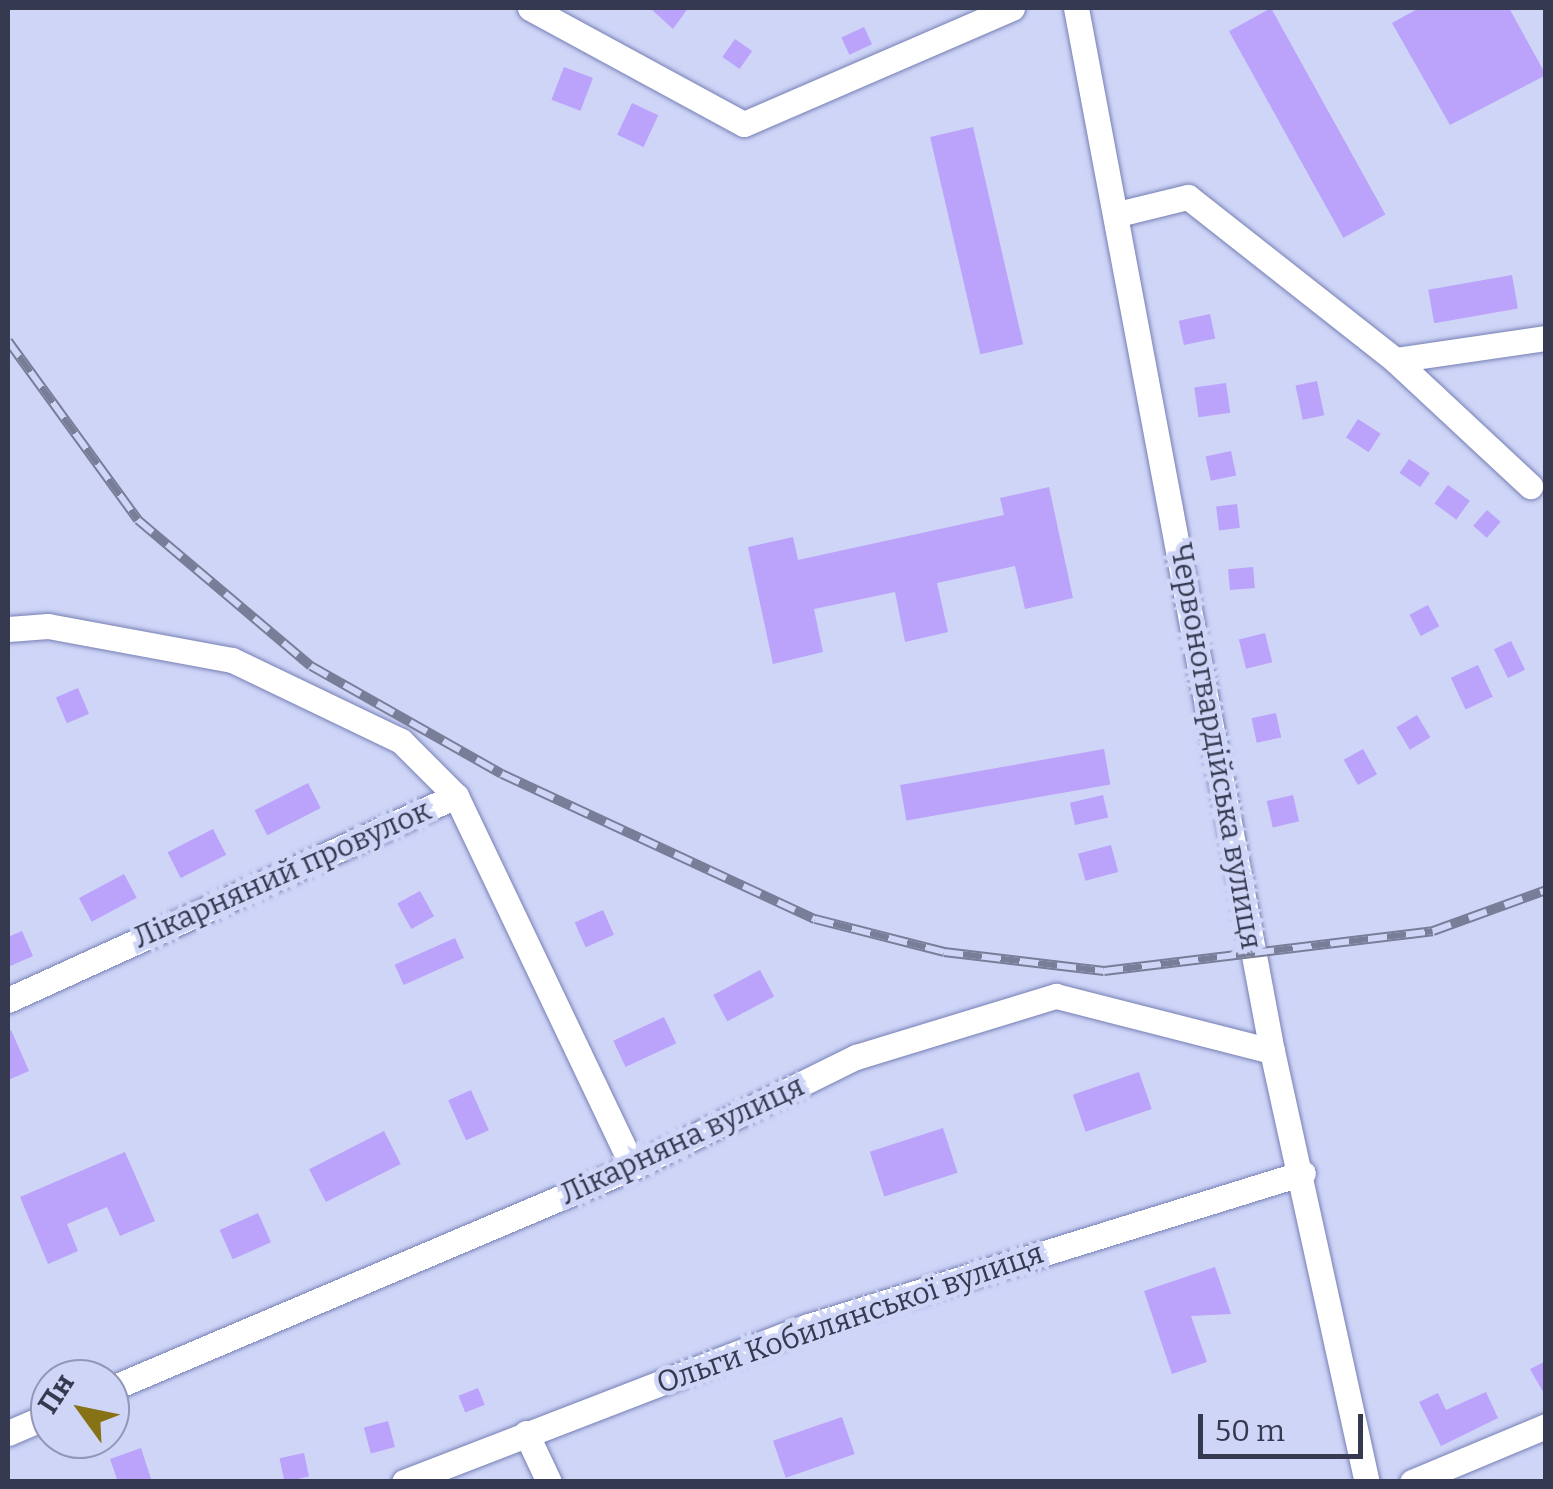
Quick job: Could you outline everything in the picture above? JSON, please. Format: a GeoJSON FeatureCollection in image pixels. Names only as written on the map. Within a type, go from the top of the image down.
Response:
{"type":"FeatureCollection","features":[{"type":"Feature","properties":{"kind":"street"},"geometry":{"type":"LineString","coordinates":[[530,8],[744,124],[1012,8]]}},
{"type":"Feature","properties":{"kind":"street","name":"Червоногвардійська вулиця"},"geometry":{"type":"LineString","coordinates":[[1076,8],[1118,214],[1272,1051],[1302,1173],[1367,1482]]}},
{"type":"Feature","properties":{"kind":"street"},"geometry":{"type":"LineString","coordinates":[[1118,214],[1188,197],[1395,360],[1530,486]]}},
{"type":"Feature","properties":{"kind":"street"},"geometry":{"type":"LineString","coordinates":[[1395,360],[1546,338]]}},
{"type":"Feature","properties":{"kind":"street"},"geometry":{"type":"LineString","coordinates":[[8,629],[48,626],[232,660],[401,741],[456,796]]}},
{"type":"Feature","properties":{"kind":"street","name":"Лікарняний провулок"},"geometry":{"type":"LineString","coordinates":[[8,1000],[456,796],[633,1167]]}},
{"type":"Feature","properties":{"kind":"street","name":"Лікарняна вулиця"},"geometry":{"type":"LineString","coordinates":[[130,1381],[633,1167],[856,1057],[1056,996],[1272,1051]]}},
{"type":"Feature","properties":{"kind":"street","name":"Ольги Кобилянської вулиця"},"geometry":{"type":"LineString","coordinates":[[404,1482],[809,1326],[1302,1173]]}},
{"type":"Feature","properties":{"kind":"street"},"geometry":{"type":"LineString","coordinates":[[1412,1482],[1546,1426]]}},
{"type":"Feature","properties":{"kind":"street"},"geometry":{"type":"LineString","coordinates":[[526,1434],[549,1482]]}},
{"type":"Feature","properties":{"kind":"building"},"geometry":{"type":"Polygon","coordinates":[[[650,8],[688,8],[673,29],[650,8]]]}},
{"type":"Feature","properties":{"kind":"building"},"geometry":{"type":"Polygon","coordinates":[[[1271,8],[1385,214],[1343,238],[1229,31],[1271,8]]]}},
{"type":"Feature","properties":{"kind":"building"},"geometry":{"type":"Polygon","coordinates":[[[1419,8],[1509,8],[1546,75],[1450,125],[1392,23],[1419,8]]]}},
{"type":"Feature","properties":{"kind":"building"},"geometry":{"type":"Polygon","coordinates":[[[864,27],[872,44],[849,55],[841,38],[864,27]]]}},
{"type":"Feature","properties":{"kind":"building"},"geometry":{"type":"Polygon","coordinates":[[[735,39],[752,51],[740,69],[722,57],[735,39]]]}},
{"type":"Feature","properties":{"kind":"building"},"geometry":{"type":"Polygon","coordinates":[[[564,67],[593,78],[580,111],[551,100],[564,67]]]}},
{"type":"Feature","properties":{"kind":"building"},"geometry":{"type":"Polygon","coordinates":[[[632,103],[658,115],[643,147],[617,135],[632,103]]]}},
{"type":"Feature","properties":{"kind":"building"},"geometry":{"type":"Polygon","coordinates":[[[973,127],[1023,344],[980,354],[930,137],[973,127]]]}},
{"type":"Feature","properties":{"kind":"building"},"geometry":{"type":"Polygon","coordinates":[[[1512,275],[1518,308],[1434,323],[1428,290],[1512,275]]]}},
{"type":"Feature","properties":{"kind":"building"},"geometry":{"type":"Polygon","coordinates":[[[1210,314],[1215,338],[1184,345],[1179,321],[1210,314]]]}},
{"type":"Feature","properties":{"kind":"building"},"geometry":{"type":"Polygon","coordinates":[[[1317,381],[1324,415],[1303,420],[1295,386],[1317,381]]]}},
{"type":"Feature","properties":{"kind":"building"},"geometry":{"type":"Polygon","coordinates":[[[1226,383],[1230,413],[1198,417],[1194,387],[1226,383]]]}},
{"type":"Feature","properties":{"kind":"building"},"geometry":{"type":"Polygon","coordinates":[[[1358,419],[1381,434],[1369,452],[1346,437],[1358,419]]]}},
{"type":"Feature","properties":{"kind":"building"},"geometry":{"type":"Polygon","coordinates":[[[1231,451],[1236,475],[1211,481],[1206,456],[1231,451]]]}},
{"type":"Feature","properties":{"kind":"building"},"geometry":{"type":"Polygon","coordinates":[[[1409,459],[1430,473],[1420,487],[1399,473],[1409,459]]]}},
{"type":"Feature","properties":{"kind":"building"},"geometry":{"type":"Polygon","coordinates":[[[1448,485],[1470,501],[1456,519],[1434,504],[1448,485]]]}},
{"type":"Feature","properties":{"kind":"building"},"geometry":{"type":"Polygon","coordinates":[[[1049,487],[1073,598],[1025,609],[1015,566],[937,583],[948,632],[905,642],[895,592],[814,609],[823,652],[773,664],[748,547],[793,537],[798,560],[1004,515],[1000,498],[1049,487]]]}},
{"type":"Feature","properties":{"kind":"building"},"geometry":{"type":"Polygon","coordinates":[[[1237,504],[1240,528],[1219,530],[1216,507],[1237,504]]]}},
{"type":"Feature","properties":{"kind":"building"},"geometry":{"type":"Polygon","coordinates":[[[1487,510],[1501,522],[1487,538],[1473,526],[1487,510]]]}},
{"type":"Feature","properties":{"kind":"building"},"geometry":{"type":"Polygon","coordinates":[[[1253,567],[1255,588],[1230,590],[1228,569],[1253,567]]]}},
{"type":"Feature","properties":{"kind":"building"},"geometry":{"type":"Polygon","coordinates":[[[1428,605],[1439,626],[1421,636],[1409,615],[1428,605]]]}},
{"type":"Feature","properties":{"kind":"building"},"geometry":{"type":"Polygon","coordinates":[[[1265,633],[1272,662],[1246,669],[1239,640],[1265,633]]]}},
{"type":"Feature","properties":{"kind":"building"},"geometry":{"type":"Polygon","coordinates":[[[1511,641],[1525,670],[1508,678],[1494,649],[1511,641]]]}},
{"type":"Feature","properties":{"kind":"building"},"geometry":{"type":"Polygon","coordinates":[[[1478,665],[1493,697],[1466,709],[1451,678],[1478,665]]]}},
{"type":"Feature","properties":{"kind":"building"},"geometry":{"type":"Polygon","coordinates":[[[78,688],[89,714],[67,723],[56,697],[78,688]]]}},
{"type":"Feature","properties":{"kind":"building"},"geometry":{"type":"Polygon","coordinates":[[[1276,713],[1281,737],[1257,743],[1252,718],[1276,713]]]}},
{"type":"Feature","properties":{"kind":"building"},"geometry":{"type":"Polygon","coordinates":[[[1417,715],[1430,737],[1410,750],[1396,727],[1417,715]]]}},
{"type":"Feature","properties":{"kind":"building"},"geometry":{"type":"Polygon","coordinates":[[[1104,749],[1110,784],[906,820],[900,785],[1104,749]]]}},
{"type":"Feature","properties":{"kind":"building"},"geometry":{"type":"Polygon","coordinates":[[[1363,749],[1377,774],[1358,785],[1344,760],[1363,749]]]}},
{"type":"Feature","properties":{"kind":"building"},"geometry":{"type":"Polygon","coordinates":[[[308,783],[321,808],[267,835],[255,810],[308,783]]]}},
{"type":"Feature","properties":{"kind":"building"},"geometry":{"type":"Polygon","coordinates":[[[1103,795],[1108,817],[1075,825],[1070,803],[1103,795]]]}},
{"type":"Feature","properties":{"kind":"building"},"geometry":{"type":"Polygon","coordinates":[[[1293,795],[1299,821],[1273,827],[1267,801],[1293,795]]]}},
{"type":"Feature","properties":{"kind":"building"},"geometry":{"type":"Polygon","coordinates":[[[213,829],[226,855],[181,878],[168,852],[213,829]]]}},
{"type":"Feature","properties":{"kind":"building"},"geometry":{"type":"Polygon","coordinates":[[[1111,845],[1118,872],[1085,881],[1078,854],[1111,845]]]}},
{"type":"Feature","properties":{"kind":"building"},"geometry":{"type":"Polygon","coordinates":[[[124,874],[137,898],[92,922],[79,898],[124,874]]]}},
{"type":"Feature","properties":{"kind":"building"},"geometry":{"type":"Polygon","coordinates":[[[420,891],[434,916],[411,929],[397,904],[420,891]]]}},
{"type":"Feature","properties":{"kind":"building"},"geometry":{"type":"Polygon","coordinates":[[[603,910],[614,935],[586,947],[575,923],[603,910]]]}},
{"type":"Feature","properties":{"kind":"building"},"geometry":{"type":"Polygon","coordinates":[[[22,931],[33,956],[8,967],[8,937],[22,931]]]}},
{"type":"Feature","properties":{"kind":"building"},"geometry":{"type":"Polygon","coordinates":[[[455,938],[464,958],[404,985],[395,965],[455,938]]]}},
{"type":"Feature","properties":{"kind":"building"},"geometry":{"type":"Polygon","coordinates":[[[760,970],[774,996],[727,1021],[713,995],[760,970]]]}},
{"type":"Feature","properties":{"kind":"building"},"geometry":{"type":"Polygon","coordinates":[[[664,1017],[676,1043],[626,1067],[613,1041],[664,1017]]]}},
{"type":"Feature","properties":{"kind":"building"},"geometry":{"type":"Polygon","coordinates":[[[11,1030],[29,1071],[8,1080],[8,1032],[11,1030]]]}},
{"type":"Feature","properties":{"kind":"building"},"geometry":{"type":"Polygon","coordinates":[[[1139,1072],[1152,1109],[1086,1132],[1073,1095],[1139,1072]]]}},
{"type":"Feature","properties":{"kind":"building"},"geometry":{"type":"Polygon","coordinates":[[[471,1090],[489,1130],[466,1140],[448,1100],[471,1090]]]}},
{"type":"Feature","properties":{"kind":"building"},"geometry":{"type":"Polygon","coordinates":[[[943,1128],[958,1173],[884,1196],[870,1152],[943,1128]]]}},
{"type":"Feature","properties":{"kind":"building"},"geometry":{"type":"Polygon","coordinates":[[[384,1131],[401,1164],[326,1202],[309,1169],[384,1131]]]}},
{"type":"Feature","properties":{"kind":"building"},"geometry":{"type":"Polygon","coordinates":[[[125,1152],[155,1221],[120,1236],[107,1207],[67,1224],[78,1251],[48,1264],[20,1197],[125,1152]]]}},
{"type":"Feature","properties":{"kind":"building"},"geometry":{"type":"Polygon","coordinates":[[[258,1213],[271,1242],[233,1259],[220,1230],[258,1213]]]}},
{"type":"Feature","properties":{"kind":"building"},"geometry":{"type":"Polygon","coordinates":[[[1215,1267],[1231,1314],[1191,1316],[1207,1362],[1172,1374],[1144,1291],[1215,1267]]]}},
{"type":"Feature","properties":{"kind":"building"},"geometry":{"type":"Polygon","coordinates":[[[1546,1361],[1546,1397],[1530,1369],[1546,1361]]]}},
{"type":"Feature","properties":{"kind":"building"},"geometry":{"type":"Polygon","coordinates":[[[478,1388],[485,1405],[465,1413],[459,1396],[478,1388]]]}},
{"type":"Feature","properties":{"kind":"building"},"geometry":{"type":"Polygon","coordinates":[[[1486,1392],[1498,1418],[1441,1446],[1419,1402],[1438,1393],[1446,1410],[1486,1392]]]}},
{"type":"Feature","properties":{"kind":"building"},"geometry":{"type":"Polygon","coordinates":[[[842,1417],[855,1454],[786,1478],[773,1441],[842,1417]]]}},
{"type":"Feature","properties":{"kind":"building"},"geometry":{"type":"Polygon","coordinates":[[[388,1421],[395,1447],[371,1454],[364,1427],[388,1421]]]}},
{"type":"Feature","properties":{"kind":"building"},"geometry":{"type":"Polygon","coordinates":[[[141,1448],[152,1482],[118,1482],[110,1459],[130,1459],[130,1452],[141,1448]]]}},
{"type":"Feature","properties":{"kind":"building"},"geometry":{"type":"Polygon","coordinates":[[[304,1453],[309,1476],[285,1482],[280,1458],[304,1453]]]}},
{"type":"Feature","properties":{"kind":"railway"},"geometry":{"type":"LineString","coordinates":[[8,341],[138,520],[311,666],[502,774],[815,919],[944,952],[1104,971],[1433,931],[1546,890]]}}]}
